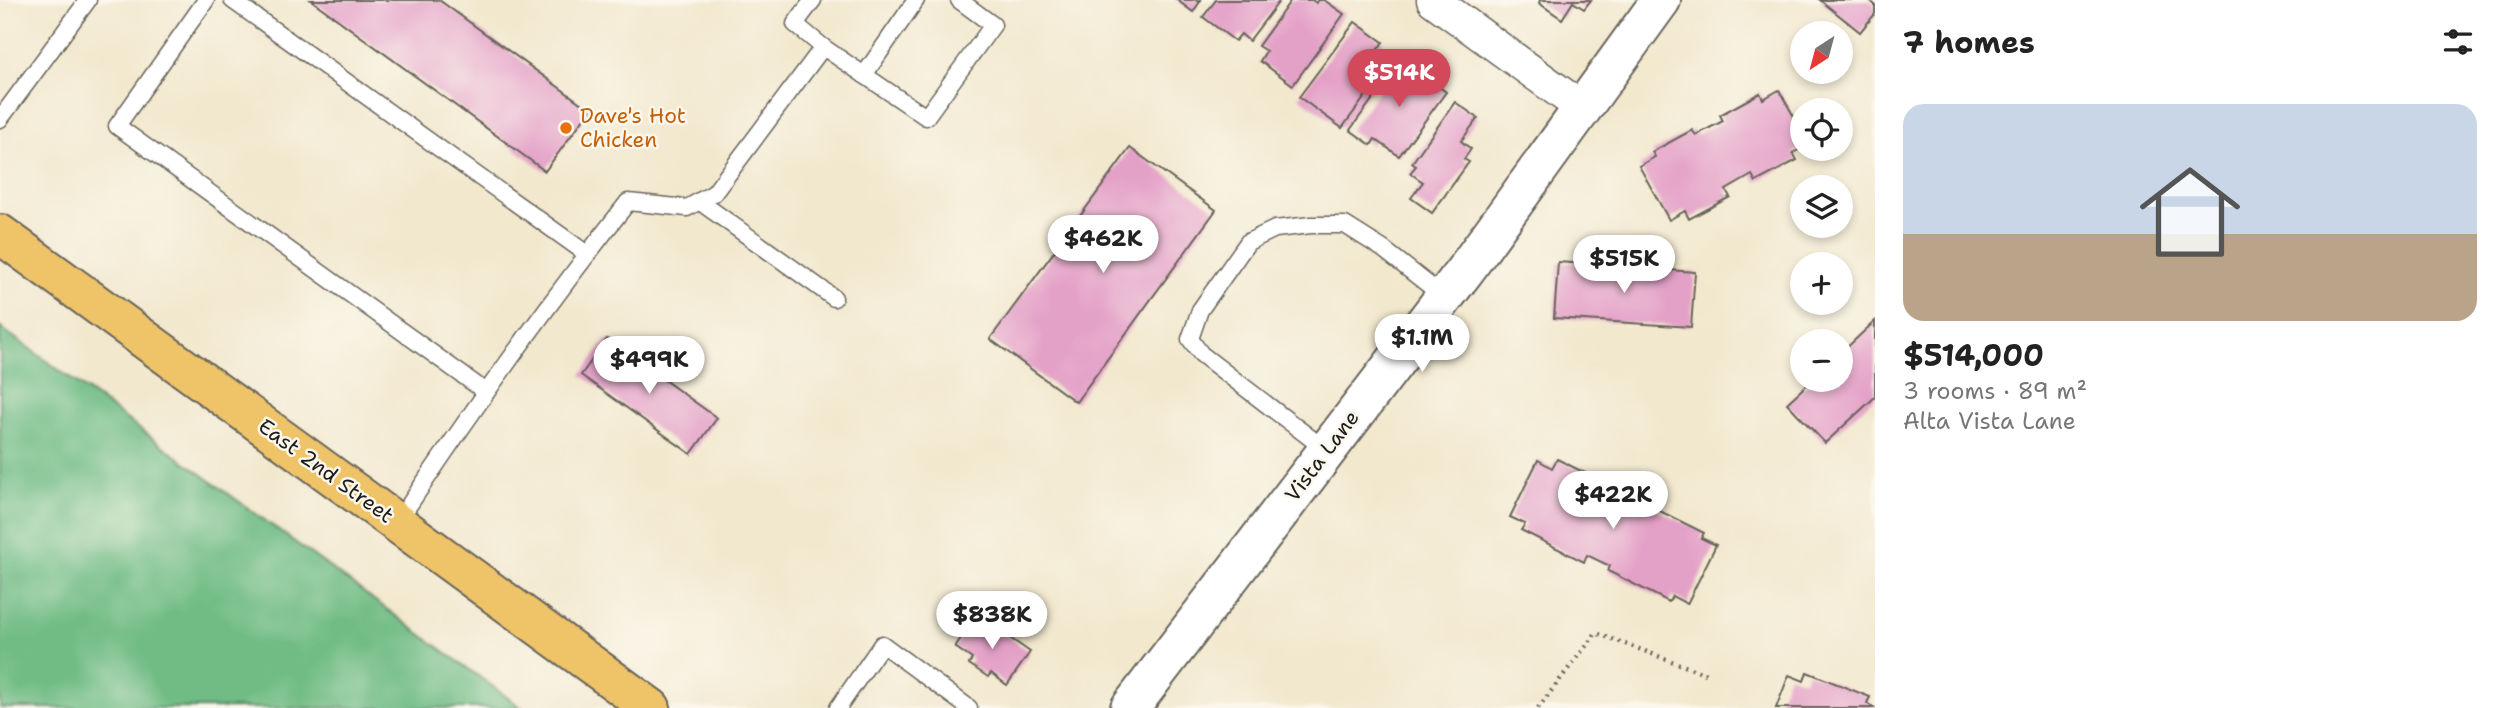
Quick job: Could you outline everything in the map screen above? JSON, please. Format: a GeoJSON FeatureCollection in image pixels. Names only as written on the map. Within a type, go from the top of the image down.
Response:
{"type":"FeatureCollection","features":[{"type":"Feature","properties":{"kind":"main road","name":"East 2nd Street"},"geometry":{"type":"LineString","coordinates":[[0,234],[651,708]]}},
{"type":"Feature","properties":{"kind":"street"},"geometry":{"type":"LineString","coordinates":[[1433,0],[1582,108]]}},
{"type":"Feature","properties":{"kind":"street","name":"Vista Lane"},"geometry":{"type":"LineString","coordinates":[[1130,708],[1444,296],[1661,0]]}},
{"type":"Feature","properties":{"kind":"lane"},"geometry":{"type":"LineString","coordinates":[[0,119],[88,0]]}},
{"type":"Feature","properties":{"kind":"lane"},"geometry":{"type":"LineString","coordinates":[[206,0],[117,126],[486,392]]}},
{"type":"Feature","properties":{"kind":"lane"},"geometry":{"type":"LineString","coordinates":[[232,0],[587,254]]}},
{"type":"Feature","properties":{"kind":"lane"},"geometry":{"type":"LineString","coordinates":[[813,0],[795,24],[822,47],[926,117],[993,25],[958,0]]}},
{"type":"Feature","properties":{"kind":"lane"},"geometry":{"type":"LineString","coordinates":[[864,75],[916,0]]}},
{"type":"Feature","properties":{"kind":"lane"},"geometry":{"type":"LineString","coordinates":[[397,523],[486,392],[628,202],[687,208],[714,193],[822,47]]}},
{"type":"Feature","properties":{"kind":"lane"},"geometry":{"type":"LineString","coordinates":[[699,201],[834,298]]}},
{"type":"Feature","properties":{"kind":"lane"},"geometry":{"type":"LineString","coordinates":[[1326,450],[1201,354],[1191,339],[1200,310],[1248,242],[1275,229],[1345,225],[1383,249],[1444,296]]}},
{"type":"Feature","properties":{"kind":"lane"},"geometry":{"type":"LineString","coordinates":[[838,708],[882,644],[969,708]]}},
{"type":"Feature","properties":{"kind":"path"},"geometry":{"type":"LineString","coordinates":[[1538,708],[1596,633],[1706,674]]}},
{"type":"Feature","properties":{"kind":"green space"},"geometry":{"type":"Polygon","coordinates":[[[0,327],[522,708],[0,708],[0,327]]]}},
{"type":"Feature","properties":{"kind":"building"},"geometry":{"type":"Polygon","coordinates":[[[311,0],[439,0],[590,110],[545,171],[311,0]]]}},
{"type":"Feature","properties":{"kind":"building"},"geometry":{"type":"Polygon","coordinates":[[[1177,0],[1201,0],[1193,12],[1177,0]]]}},
{"type":"Feature","properties":{"kind":"building"},"geometry":{"type":"Polygon","coordinates":[[[1216,0],[1280,0],[1249,41],[1241,34],[1235,41],[1203,17],[1216,0]]]}},
{"type":"Feature","properties":{"kind":"building"},"geometry":{"type":"Polygon","coordinates":[[[1291,0],[1312,0],[1316,3],[1324,0],[1344,14],[1293,85],[1260,61],[1266,51],[1258,46],[1291,0]]]}},
{"type":"Feature","properties":{"kind":"building"},"geometry":{"type":"Polygon","coordinates":[[[1540,0],[1591,0],[1584,9],[1573,2],[1562,19],[1539,3],[1540,0]]]}},
{"type":"Feature","properties":{"kind":"building"},"geometry":{"type":"Polygon","coordinates":[[[1820,0],[1869,0],[1875,5],[1875,14],[1860,32],[1853,26],[1853,21],[1846,21],[1820,0]]]}},
{"type":"Feature","properties":{"kind":"building"},"geometry":{"type":"Polygon","coordinates":[[[1355,22],[1383,42],[1369,61],[1384,71],[1342,128],[1299,97],[1355,22]]]}},
{"type":"Feature","properties":{"kind":"building"},"geometry":{"type":"Polygon","coordinates":[[[1402,59],[1446,92],[1399,156],[1375,139],[1371,145],[1350,130],[1402,59]]]}},
{"type":"Feature","properties":{"kind":"building"},"geometry":{"type":"Polygon","coordinates":[[[1779,90],[1790,110],[1790,161],[1795,161],[1756,182],[1752,175],[1726,190],[1730,197],[1689,219],[1685,211],[1669,220],[1639,166],[1655,157],[1652,152],[1692,130],[1696,135],[1723,121],[1720,115],[1760,93],[1763,99],[1779,90]]]}},
{"type":"Feature","properties":{"kind":"building"},"geometry":{"type":"Polygon","coordinates":[[[1455,102],[1478,118],[1461,141],[1471,149],[1464,159],[1469,162],[1432,213],[1411,198],[1423,182],[1410,173],[1416,166],[1412,163],[1455,102]]]}},
{"type":"Feature","properties":{"kind":"building"},"geometry":{"type":"Polygon","coordinates":[[[1130,148],[1216,210],[1076,402],[990,339],[1130,148]]]}},
{"type":"Feature","properties":{"kind":"building"},"geometry":{"type":"Polygon","coordinates":[[[1558,262],[1695,272],[1691,327],[1554,318],[1558,262]]]}},
{"type":"Feature","properties":{"kind":"building"},"geometry":{"type":"Polygon","coordinates":[[[1875,321],[1875,397],[1825,443],[1787,403],[1799,392],[1853,392],[1853,342],[1875,321]]]}},
{"type":"Feature","properties":{"kind":"building"},"geometry":{"type":"Polygon","coordinates":[[[607,339],[717,418],[691,454],[581,375],[607,339]]]}},
{"type":"Feature","properties":{"kind":"building"},"geometry":{"type":"Polygon","coordinates":[[[1557,459],[1617,489],[1614,495],[1637,507],[1640,501],[1704,533],[1701,538],[1716,545],[1687,604],[1672,596],[1669,602],[1608,571],[1610,566],[1587,555],[1584,562],[1521,530],[1525,524],[1510,517],[1538,460],[1552,468],[1557,459]]]}},
{"type":"Feature","properties":{"kind":"building"},"geometry":{"type":"Polygon","coordinates":[[[977,615],[1030,652],[1007,685],[991,673],[988,677],[969,664],[972,659],[955,647],[977,615]]]}},
{"type":"Feature","properties":{"kind":"building"},"geometry":{"type":"Polygon","coordinates":[[[1807,672],[1870,697],[1867,703],[1875,708],[1776,708],[1789,675],[1804,681],[1807,672]]]}},
{"type":"Feature","properties":{"kind":"place","name":"Dave's Hot Chicken"},"geometry":{"type":"Point","coordinates":[566,128]}}]}
